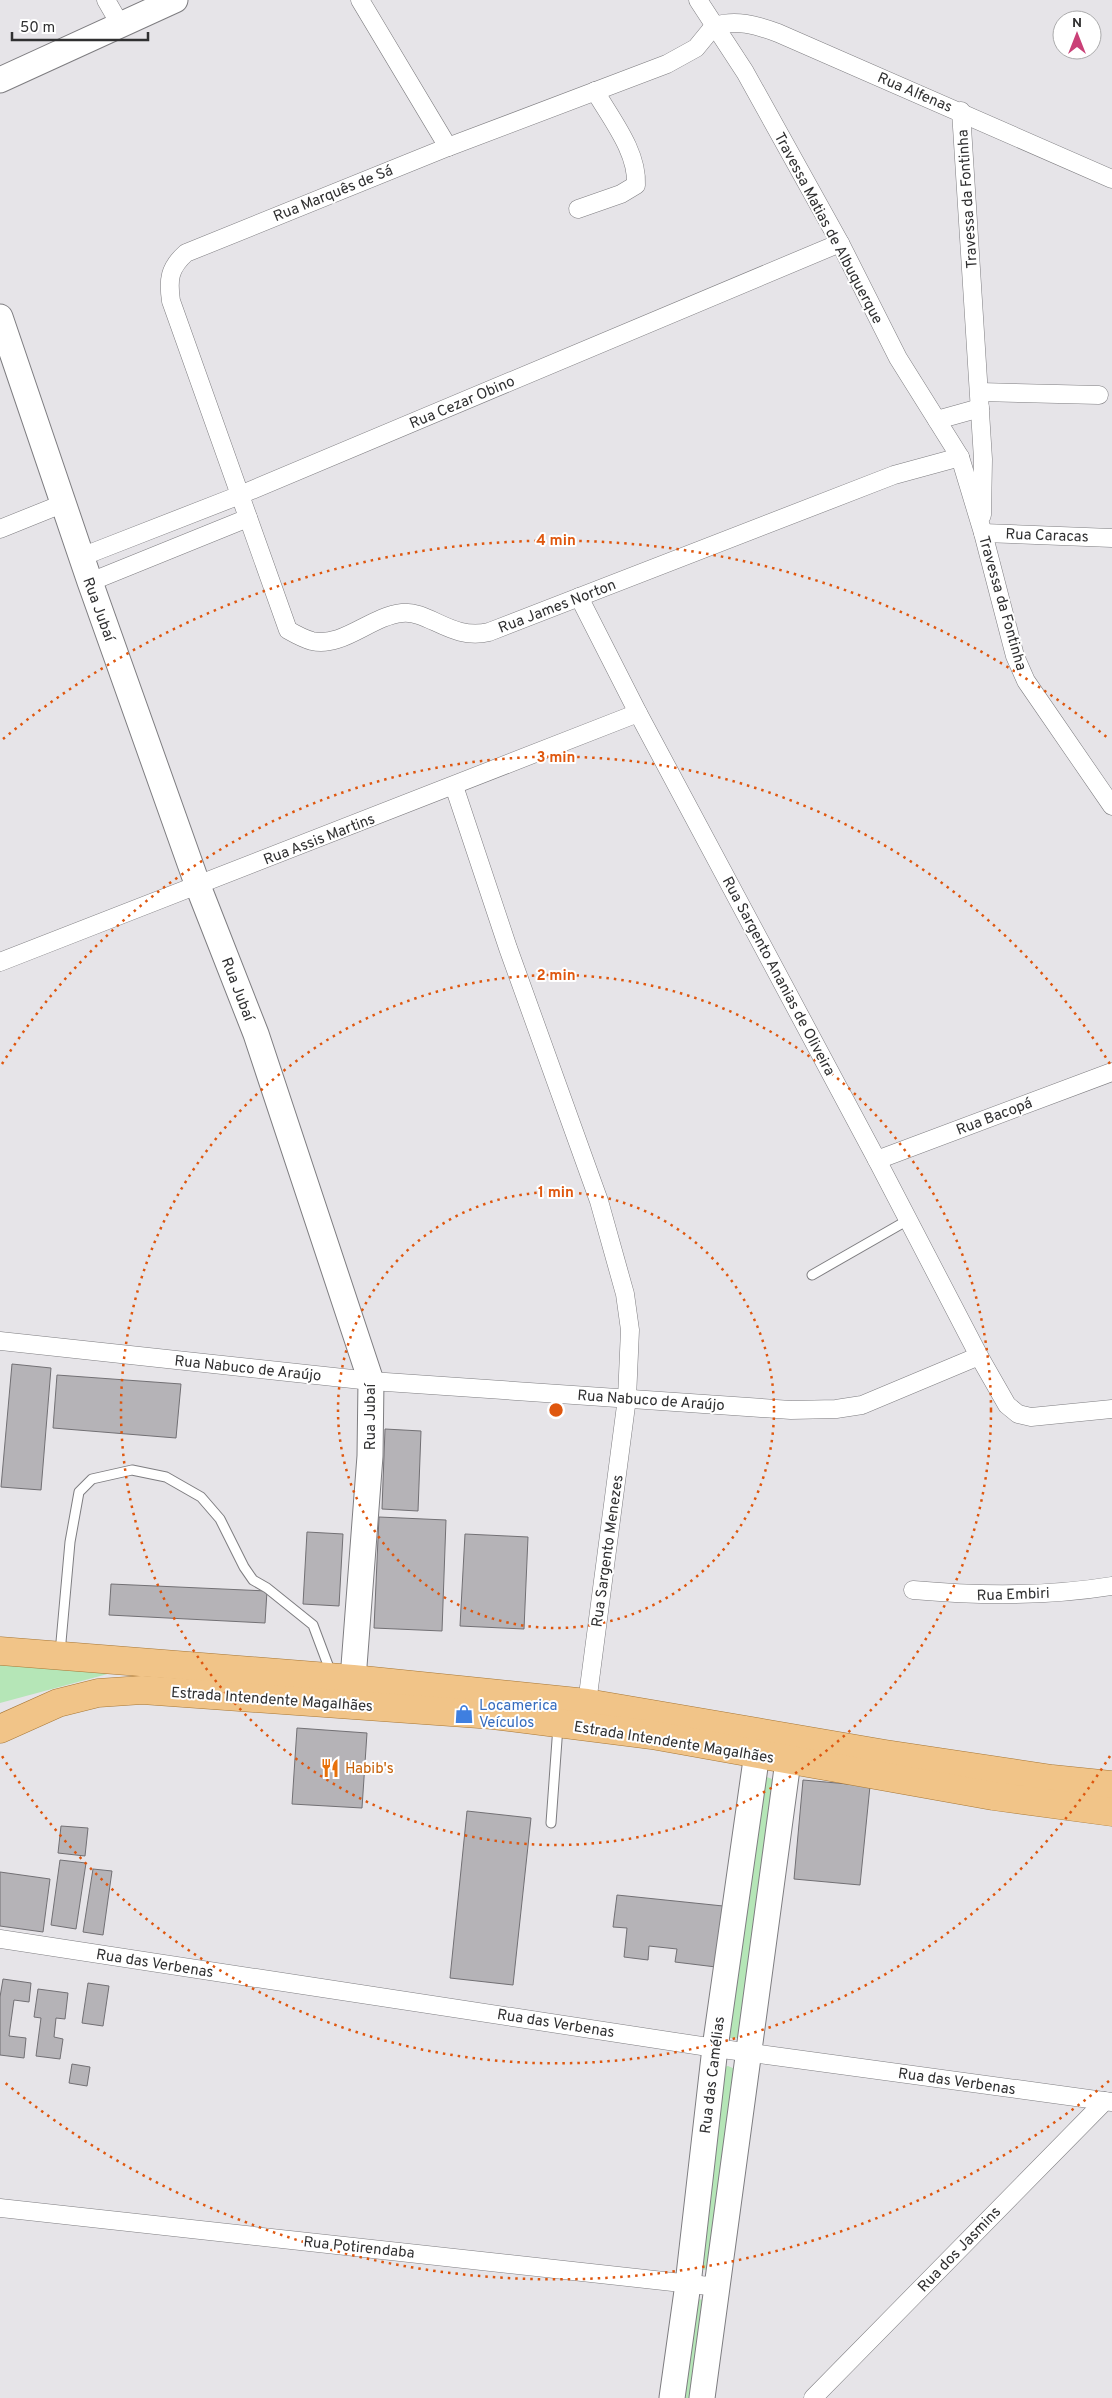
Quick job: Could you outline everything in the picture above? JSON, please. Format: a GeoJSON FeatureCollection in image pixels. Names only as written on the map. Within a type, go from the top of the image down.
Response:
{"type":"FeatureCollection","features":[{"type":"Feature","properties":{"kind":"main road","name":"Estrada Intendente Magalhães"},"geometry":{"type":"LineString","coordinates":[[0,1651],[343,1679],[587,1703],[885,1754],[1052,1779],[1112,1785]]}},
{"type":"Feature","properties":{"kind":"main road","name":"Estrada Intendente Magalhães"},"geometry":{"type":"LineString","coordinates":[[3,1727],[58,1703],[98,1693],[142,1690],[494,1715],[652,1735],[757,1753],[788,1761],[993,1796],[1112,1812]]}},
{"type":"Feature","properties":{"kind":"street"},"geometry":{"type":"LineString","coordinates":[[106,0],[122,26]]}},
{"type":"Feature","properties":{"kind":"street"},"geometry":{"type":"LineString","coordinates":[[0,80],[122,26],[175,0]]}},
{"type":"Feature","properties":{"kind":"street"},"geometry":{"type":"LineString","coordinates":[[360,0],[448,147]]}},
{"type":"Feature","properties":{"kind":"street","name":"Travessa Matias de Albuquerque"},"geometry":{"type":"LineString","coordinates":[[698,0],[745,72],[840,243],[898,358],[960,457]]}},
{"type":"Feature","properties":{"kind":"street","name":"Rua Alfenas"},"geometry":{"type":"LineString","coordinates":[[714,26],[726,22],[738,22],[760,27],[961,111],[1112,179]]}},
{"type":"Feature","properties":{"kind":"street","name":"Rua Marquês de Sá"},"geometry":{"type":"LineString","coordinates":[[240,495],[171,301],[168,279],[176,262],[186,253],[448,147],[667,64],[696,48],[714,26]]}},
{"type":"Feature","properties":{"kind":"street"},"geometry":{"type":"LineString","coordinates":[[578,209],[621,194],[636,185],[637,174],[633,159],[595,91]]}},
{"type":"Feature","properties":{"kind":"street","name":"Travessa da Fontinha"},"geometry":{"type":"LineString","coordinates":[[961,111],[980,400],[984,509],[981,528]]}},
{"type":"Feature","properties":{"kind":"street","name":"Rua Cezar Obino"},"geometry":{"type":"LineString","coordinates":[[81,557],[240,495],[840,243]]}},
{"type":"Feature","properties":{"kind":"street","name":"Rua Jubaí"},"geometry":{"type":"LineString","coordinates":[[0,317],[62,504],[198,886],[256,1034],[371,1381],[370,1456],[343,1679]]}},
{"type":"Feature","properties":{"kind":"street"},"geometry":{"type":"LineString","coordinates":[[937,420],[980,400],[1099,395]]}},
{"type":"Feature","properties":{"kind":"street","name":"Travessa da Fontinha"},"geometry":{"type":"LineString","coordinates":[[960,457],[1015,656],[1026,681],[1112,806]]}},
{"type":"Feature","properties":{"kind":"street","name":"Rua James Norton"},"geometry":{"type":"LineString","coordinates":[[240,495],[288,630],[310,641],[331,642],[378,620],[410,613],[459,632],[478,635],[894,475],[960,457]]}},
{"type":"Feature","properties":{"kind":"street"},"geometry":{"type":"LineString","coordinates":[[0,529],[62,504]]}},
{"type":"Feature","properties":{"kind":"street"},"geometry":{"type":"LineString","coordinates":[[90,582],[248,518]]}},
{"type":"Feature","properties":{"kind":"street","name":"Rua Caracas"},"geometry":{"type":"LineString","coordinates":[[981,528],[1112,538]]}},
{"type":"Feature","properties":{"kind":"street","name":"Rua Sargento Ananias de Oliveira"},"geometry":{"type":"LineString","coordinates":[[579,597],[638,714],[877,1160],[979,1356]]}},
{"type":"Feature","properties":{"kind":"street","name":"Rua Assis Martins"},"geometry":{"type":"LineString","coordinates":[[0,962],[638,714]]}},
{"type":"Feature","properties":{"kind":"street","name":"Rua Sargento Menezes"},"geometry":{"type":"LineString","coordinates":[[454,786],[508,948],[599,1201],[625,1294],[630,1330],[627,1398],[587,1703]]}},
{"type":"Feature","properties":{"kind":"street","name":"Rua Bacopá"},"geometry":{"type":"LineString","coordinates":[[877,1160],[1112,1072]]}},
{"type":"Feature","properties":{"kind":"street","name":"Rua Nabuco de Araújo"},"geometry":{"type":"LineString","coordinates":[[0,1341],[371,1381],[791,1410],[836,1410],[862,1405],[979,1356]]}},
{"type":"Feature","properties":{"kind":"street"},"geometry":{"type":"LineString","coordinates":[[979,1356],[1008,1405],[1018,1414],[1039,1417],[1112,1409]]}},
{"type":"Feature","properties":{"kind":"street","name":"Rua Embiri"},"geometry":{"type":"LineString","coordinates":[[913,1590],[973,1596],[1022,1596],[1112,1586]]}},
{"type":"Feature","properties":{"kind":"street","name":"Rua das Camélias"},"geometry":{"type":"LineString","coordinates":[[672,2398],[688,2284],[715,2048],[757,1753]]}},
{"type":"Feature","properties":{"kind":"street"},"geometry":{"type":"LineString","coordinates":[[702,2398],[718,2287],[747,2052],[788,1761]]}},
{"type":"Feature","properties":{"kind":"street","name":"Rua das Verbenas"},"geometry":{"type":"LineString","coordinates":[[0,1939],[715,2048],[1108,2101]]}},
{"type":"Feature","properties":{"kind":"street","name":"Rua dos Jasmins"},"geometry":{"type":"LineString","coordinates":[[813,2398],[1108,2101]]}},
{"type":"Feature","properties":{"kind":"street","name":"Rua Potirendaba"},"geometry":{"type":"LineString","coordinates":[[0,2208],[718,2287]]}},
{"type":"Feature","properties":{"kind":"lane"},"geometry":{"type":"LineString","coordinates":[[812,1274],[908,1220]]}},
{"type":"Feature","properties":{"kind":"lane"},"geometry":{"type":"LineString","coordinates":[[60,1656],[70,1542],[79,1492],[92,1479],[132,1470],[166,1477],[201,1497],[220,1519],[244,1567],[253,1580],[267,1588],[313,1625],[343,1679]]}},
{"type":"Feature","properties":{"kind":"lane"},"geometry":{"type":"LineString","coordinates":[[551,1823],[559,1723]]}},
{"type":"Feature","properties":{"kind":"green space"},"geometry":{"type":"Polygon","coordinates":[[[0,1662],[115,1672],[0,1703],[0,1662]]]}},
{"type":"Feature","properties":{"kind":"green space"},"geometry":{"type":"Polygon","coordinates":[[[764,1776],[775,1780],[740,2038],[728,2038],[764,1776]]]}},
{"type":"Feature","properties":{"kind":"green space"},"geometry":{"type":"Polygon","coordinates":[[[728,2066],[735,2069],[708,2270],[700,2269],[724,2067],[728,2066]]]}},
{"type":"Feature","properties":{"kind":"green space"},"geometry":{"type":"Polygon","coordinates":[[[698,2299],[704,2300],[696,2398],[676,2398],[698,2299]]]}},
{"type":"Feature","properties":{"kind":"building"},"geometry":{"type":"Polygon","coordinates":[[[12,1364],[51,1368],[41,1490],[1,1487],[12,1364]]]}},
{"type":"Feature","properties":{"kind":"building"},"geometry":{"type":"Polygon","coordinates":[[[57,1375],[181,1384],[176,1438],[53,1428],[57,1375]]]}},
{"type":"Feature","properties":{"kind":"building"},"geometry":{"type":"Polygon","coordinates":[[[385,1429],[421,1431],[418,1511],[382,1509],[385,1429]]]}},
{"type":"Feature","properties":{"kind":"building"},"geometry":{"type":"Polygon","coordinates":[[[379,1517],[446,1520],[442,1631],[374,1628],[379,1517]]]}},
{"type":"Feature","properties":{"kind":"building"},"geometry":{"type":"Polygon","coordinates":[[[307,1532],[343,1534],[339,1606],[303,1604],[307,1532]]]}},
{"type":"Feature","properties":{"kind":"building"},"geometry":{"type":"Polygon","coordinates":[[[465,1534],[528,1537],[524,1629],[460,1626],[465,1534]]]}},
{"type":"Feature","properties":{"kind":"building"},"geometry":{"type":"Polygon","coordinates":[[[111,1584],[267,1591],[265,1623],[109,1615],[111,1584]]]}},
{"type":"Feature","properties":{"kind":"building","name":"Habib's"},"geometry":{"type":"Polygon","coordinates":[[[297,1728],[367,1733],[362,1808],[292,1804],[297,1728]]]}},
{"type":"Feature","properties":{"kind":"building"},"geometry":{"type":"Polygon","coordinates":[[[803,1780],[870,1786],[860,1885],[794,1879],[803,1780]]]}},
{"type":"Feature","properties":{"kind":"building"},"geometry":{"type":"Polygon","coordinates":[[[467,1811],[531,1818],[513,1985],[450,1978],[467,1811]]]}},
{"type":"Feature","properties":{"kind":"building"},"geometry":{"type":"Polygon","coordinates":[[[61,1826],[88,1828],[85,1856],[58,1853],[61,1826]]]}},
{"type":"Feature","properties":{"kind":"building"},"geometry":{"type":"Polygon","coordinates":[[[60,1860],[86,1863],[76,1929],[51,1925],[60,1860]]]}},
{"type":"Feature","properties":{"kind":"building"},"geometry":{"type":"Polygon","coordinates":[[[93,1869],[112,1871],[103,1935],[83,1932],[93,1869]]]}},
{"type":"Feature","properties":{"kind":"building"},"geometry":{"type":"Polygon","coordinates":[[[0,1872],[50,1879],[43,1932],[0,1926],[0,1872]]]}},
{"type":"Feature","properties":{"kind":"building"},"geometry":{"type":"Polygon","coordinates":[[[617,1895],[723,1906],[716,1967],[675,1962],[677,1949],[649,1946],[648,1960],[624,1957],[627,1928],[613,1927],[617,1895]]]}},
{"type":"Feature","properties":{"kind":"building"},"geometry":{"type":"Polygon","coordinates":[[[3,1979],[31,1983],[29,2002],[14,2000],[9,2036],[26,2038],[24,2058],[0,2055],[0,1997],[3,1979]]]}},
{"type":"Feature","properties":{"kind":"building"},"geometry":{"type":"Polygon","coordinates":[[[88,1983],[109,1986],[103,2026],[82,2023],[88,1983]]]}},
{"type":"Feature","properties":{"kind":"building"},"geometry":{"type":"Polygon","coordinates":[[[38,1989],[68,1993],[65,2019],[56,2018],[54,2037],[63,2039],[60,2059],[36,2056],[41,2018],[34,2017],[38,1989]]]}},
{"type":"Feature","properties":{"kind":"building"},"geometry":{"type":"Polygon","coordinates":[[[72,2064],[90,2067],[87,2086],[69,2083],[72,2064]]]}},
{"type":"Feature","properties":{"kind":"place","name":"Locamerica Veículos"},"geometry":{"type":"Point","coordinates":[464,1714]}},
{"type":"Feature","properties":{"kind":"place","name":"Habib's"},"geometry":{"type":"Point","coordinates":[330,1768]}}]}
